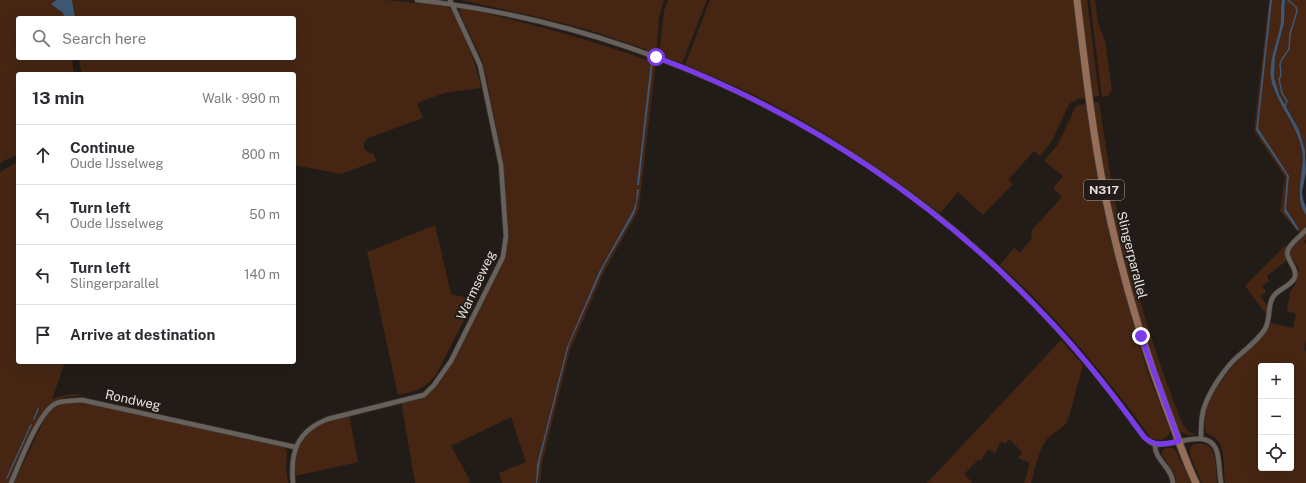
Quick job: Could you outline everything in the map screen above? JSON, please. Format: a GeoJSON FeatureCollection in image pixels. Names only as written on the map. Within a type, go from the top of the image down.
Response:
{"type":"FeatureCollection","features":[{"type":"Feature","properties":{"kind":"main road","name":"Slingerparallel"},"geometry":{"type":"LineString","coordinates":[[1077,0],[1091,107],[1105,194],[1117,246],[1141,336],[1179,441],[1196,483]]}},
{"type":"Feature","properties":{"kind":"street"},"geometry":{"type":"LineString","coordinates":[[417,0],[450,2],[564,28],[661,59],[768,107],[843,150],[918,201],[988,260],[1052,322],[1085,360],[1144,437],[1150,442],[1155,444],[1166,444],[1201,438],[1207,440],[1215,447],[1221,483]]}},
{"type":"Feature","properties":{"kind":"street","name":"Warmseweg"},"geometry":{"type":"LineString","coordinates":[[295,447],[310,428],[317,423],[424,395],[434,386],[451,361],[503,257],[506,236],[501,165],[480,65],[450,2]]}},
{"type":"Feature","properties":{"kind":"street"},"geometry":{"type":"LineString","coordinates":[[1201,438],[1202,416],[1212,390],[1232,362],[1255,341],[1264,330],[1269,319],[1272,298],[1275,294],[1290,284],[1295,275],[1295,271],[1288,254],[1289,248],[1306,230]]}},
{"type":"Feature","properties":{"kind":"street","name":"Rondweg"},"geometry":{"type":"LineString","coordinates":[[11,483],[40,420],[50,407],[56,403],[82,400],[295,447]]}},
{"type":"Feature","properties":{"kind":"street"},"geometry":{"type":"LineString","coordinates":[[1155,444],[1157,456],[1170,473],[1173,483]]}},
{"type":"Feature","properties":{"kind":"street"},"geometry":{"type":"LineString","coordinates":[[293,483],[292,461],[295,447]]}},
{"type":"Feature","properties":{"kind":"shaded area"},"geometry":{"type":"Polygon","coordinates":[[[0,0],[56,0],[52,3],[63,13],[64,16],[16,16],[16,60],[72,60],[74,72],[16,72],[16,155],[0,163],[0,0]]]}},
{"type":"Feature","properties":{"kind":"shaded area"},"geometry":{"type":"Polygon","coordinates":[[[72,0],[386,0],[445,6],[451,9],[464,38],[476,67],[481,88],[444,93],[417,103],[423,118],[368,138],[364,144],[364,148],[369,153],[374,154],[376,161],[341,174],[296,165],[296,72],[82,72],[78,60],[296,60],[296,16],[75,16],[72,0]]]}},
{"type":"Feature","properties":{"kind":"shaded area"},"geometry":{"type":"Polygon","coordinates":[[[461,0],[664,0],[659,17],[657,48],[655,52],[652,53],[646,51],[646,49],[589,30],[461,0]]]}},
{"type":"Feature","properties":{"kind":"shaded area"},"geometry":{"type":"Polygon","coordinates":[[[668,0],[707,0],[682,63],[659,55],[664,11],[668,0]]]}},
{"type":"Feature","properties":{"kind":"shaded area"},"geometry":{"type":"Polygon","coordinates":[[[710,0],[1074,0],[1086,98],[1078,99],[1069,104],[1052,141],[1040,156],[1034,151],[1008,180],[1013,184],[983,215],[958,192],[940,213],[880,169],[817,129],[752,94],[685,65],[710,0]]]}},
{"type":"Feature","properties":{"kind":"shaded area"},"geometry":{"type":"Polygon","coordinates":[[[1080,0],[1087,0],[1099,96],[1093,97],[1080,0]]]}},
{"type":"Feature","properties":{"kind":"shaded area"},"geometry":{"type":"Polygon","coordinates":[[[1090,0],[1095,0],[1098,23],[1105,40],[1112,90],[1108,96],[1102,97],[1090,0]]]}},
{"type":"Feature","properties":{"kind":"shaded area"},"geometry":{"type":"Polygon","coordinates":[[[1269,0],[1282,0],[1282,16],[1271,78],[1273,89],[1296,132],[1302,150],[1303,167],[1299,193],[1306,215],[1306,228],[1300,234],[1280,211],[1285,177],[1254,131],[1269,0]]]}},
{"type":"Feature","properties":{"kind":"shaded area"},"geometry":{"type":"Polygon","coordinates":[[[1285,0],[1306,0],[1306,157],[1299,130],[1279,94],[1274,77],[1275,57],[1284,23],[1285,0]]]}},
{"type":"Feature","properties":{"kind":"shaded area"},"geometry":{"type":"Polygon","coordinates":[[[460,9],[467,9],[535,26],[580,38],[647,60],[648,57],[656,60],[639,207],[603,274],[570,350],[542,463],[540,483],[502,483],[499,473],[526,462],[511,417],[451,446],[471,482],[415,483],[401,401],[431,392],[442,378],[506,257],[508,243],[503,161],[482,60],[459,11],[460,9]]]}},
{"type":"Feature","properties":{"kind":"shaded area"},"geometry":{"type":"Polygon","coordinates":[[[1099,102],[1115,201],[1128,258],[1144,314],[1162,370],[1183,425],[1188,431],[1195,435],[1188,435],[1179,431],[1164,391],[1138,310],[1116,228],[1107,187],[1093,103],[1099,102]]]}},
{"type":"Feature","properties":{"kind":"shaded area"},"geometry":{"type":"Polygon","coordinates":[[[1087,104],[1105,211],[1117,263],[1146,368],[1170,431],[1169,435],[1162,440],[1151,439],[1126,404],[1071,337],[1000,265],[1014,248],[1020,253],[1032,238],[1032,230],[1062,197],[1053,188],[1063,176],[1044,161],[1058,144],[1075,108],[1079,105],[1087,104]]]}},
{"type":"Feature","properties":{"kind":"shaded area"},"geometry":{"type":"Polygon","coordinates":[[[16,162],[16,364],[64,364],[52,399],[76,394],[85,395],[66,397],[47,407],[10,483],[0,483],[0,172],[16,162]]]}},
{"type":"Feature","properties":{"kind":"shaded area"},"geometry":{"type":"Polygon","coordinates":[[[435,225],[451,294],[467,298],[479,277],[483,283],[437,373],[425,386],[398,395],[367,252],[435,225]]]}},
{"type":"Feature","properties":{"kind":"shaded area"},"geometry":{"type":"Polygon","coordinates":[[[1306,233],[1306,239],[1304,241],[1306,244],[1306,341],[1304,349],[1306,352],[1306,483],[1225,483],[1224,460],[1221,447],[1218,441],[1206,433],[1205,414],[1207,407],[1215,391],[1226,375],[1262,337],[1271,323],[1293,328],[1296,314],[1287,311],[1290,292],[1295,285],[1299,268],[1291,256],[1290,252],[1293,245],[1306,233]]]}},
{"type":"Feature","properties":{"kind":"shaded area"},"geometry":{"type":"Polygon","coordinates":[[[1287,244],[1285,250],[1286,261],[1267,276],[1269,281],[1262,286],[1266,292],[1260,296],[1268,307],[1266,314],[1245,286],[1287,244]]]}},
{"type":"Feature","properties":{"kind":"shaded area"},"geometry":{"type":"Polygon","coordinates":[[[1061,340],[1083,365],[1068,420],[1064,426],[1049,437],[1044,443],[1037,460],[1031,483],[1024,483],[1030,463],[1018,458],[1022,452],[1009,439],[1005,444],[1001,441],[995,453],[988,449],[981,461],[979,459],[964,474],[973,483],[927,483],[1061,340]]]}},
{"type":"Feature","properties":{"kind":"shaded area"},"geometry":{"type":"Polygon","coordinates":[[[69,402],[85,403],[283,447],[287,451],[286,468],[288,483],[14,483],[46,416],[56,407],[69,402]]]}},
{"type":"Feature","properties":{"kind":"shaded area"},"geometry":{"type":"Polygon","coordinates":[[[349,414],[358,462],[295,476],[299,446],[312,428],[319,424],[349,414]]]}},
{"type":"Feature","properties":{"kind":"shaded area"},"geometry":{"type":"Polygon","coordinates":[[[1194,444],[1205,444],[1213,451],[1217,483],[1202,483],[1190,455],[1190,448],[1194,444]]]}},
{"type":"Feature","properties":{"kind":"shaded area"},"geometry":{"type":"Polygon","coordinates":[[[1166,448],[1172,448],[1176,451],[1191,483],[1176,483],[1175,475],[1162,455],[1162,451],[1166,448]]]}},
{"type":"Feature","properties":{"kind":"water"},"geometry":{"type":"Polygon","coordinates":[[[56,0],[72,0],[75,16],[64,16],[63,13],[51,4],[56,0]]]}},
{"type":"Feature","properties":{"kind":"water"},"geometry":{"type":"Polygon","coordinates":[[[1270,0],[1272,0],[1258,128],[1289,176],[1286,209],[1299,229],[1297,230],[1284,211],[1287,176],[1256,130],[1270,0]]]}},
{"type":"Feature","properties":{"kind":"water"},"geometry":{"type":"Polygon","coordinates":[[[1282,0],[1285,0],[1284,23],[1275,57],[1274,77],[1279,94],[1299,130],[1305,151],[1306,172],[1302,192],[1306,215],[1300,199],[1303,158],[1302,150],[1297,134],[1274,89],[1271,73],[1272,58],[1281,24],[1282,0]]]}},
{"type":"Feature","properties":{"kind":"water"},"geometry":{"type":"Polygon","coordinates":[[[651,61],[652,70],[639,185],[637,185],[651,61]]]}},
{"type":"Feature","properties":{"kind":"water"},"geometry":{"type":"Polygon","coordinates":[[[637,189],[639,190],[634,214],[604,266],[569,345],[540,460],[536,483],[537,465],[567,347],[599,272],[633,211],[636,202],[637,189]]]}},
{"type":"Feature","properties":{"kind":"waterway"},"geometry":{"type":"LineString","coordinates":[[1285,106],[1287,101],[1282,93],[1279,79],[1281,76],[1280,64],[1289,49],[1290,34],[1297,11],[1296,7],[1288,0]]}},
{"type":"Feature","properties":{"kind":"waterway"},"geometry":{"type":"LineString","coordinates":[[34,419],[38,409]]}},
{"type":"Feature","properties":{"kind":"waterway"},"geometry":{"type":"LineString","coordinates":[[7,478],[31,425]]}},
{"type":"Feature","properties":{"kind":"route"},"geometry":{"type":"LineString","coordinates":[[656,57],[743,95],[805,127],[888,179],[918,201],[983,255],[1052,322],[1126,412],[1144,437],[1155,444],[1166,444],[1179,441],[1154,376],[1141,336]]}}]}
